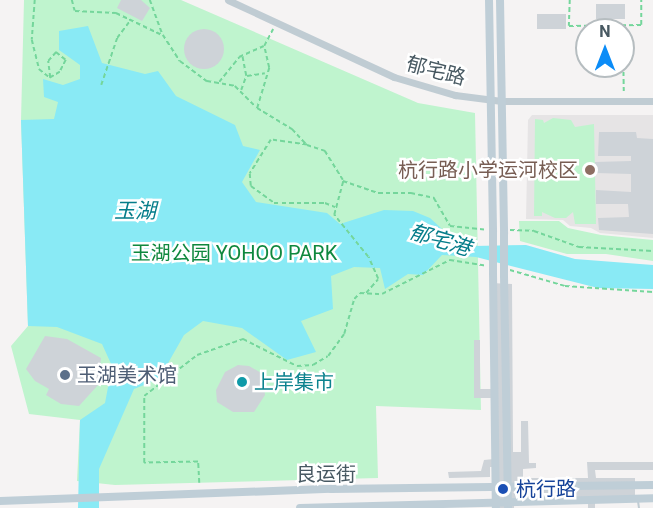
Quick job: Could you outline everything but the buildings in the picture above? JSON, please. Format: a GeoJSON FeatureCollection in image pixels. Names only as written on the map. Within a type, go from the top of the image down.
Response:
{"type":"FeatureCollection","features":[{"type":"Feature","properties":{"kind":"main road"},"geometry":{"type":"LineString","coordinates":[[489,0],[496,505]]}},
{"type":"Feature","properties":{"kind":"main road"},"geometry":{"type":"LineString","coordinates":[[500,0],[508,506]]}},
{"type":"Feature","properties":{"kind":"main road","name":"良运街"},"geometry":{"type":"LineString","coordinates":[[0,501],[331,489],[508,489],[653,485]]}},
{"type":"Feature","properties":{"kind":"main road","name":"良运街"},"geometry":{"type":"LineString","coordinates":[[300,508],[508,506],[653,498]]}},
{"type":"Feature","properties":{"kind":"street","name":"郁宅路"},"geometry":{"type":"LineString","coordinates":[[228,0],[394,77],[455,95],[490,100],[653,101]]}},
{"type":"Feature","properties":{"kind":"lane"},"geometry":{"type":"LineString","coordinates":[[638,499],[639,508]]}},
{"type":"Feature","properties":{"kind":"path"},"geometry":{"type":"LineString","coordinates":[[35,0],[32,40],[39,69],[50,78]]}},
{"type":"Feature","properties":{"kind":"path"},"geometry":{"type":"LineString","coordinates":[[72,0],[75,11],[116,13],[163,36]]}},
{"type":"Feature","properties":{"kind":"path"},"geometry":{"type":"LineString","coordinates":[[150,0],[163,36],[180,61],[207,81],[235,86],[257,108],[292,129],[307,145]]}},
{"type":"Feature","properties":{"kind":"path"},"geometry":{"type":"LineString","coordinates":[[570,0],[569,26],[575,26]]}},
{"type":"Feature","properties":{"kind":"path"},"geometry":{"type":"LineString","coordinates":[[635,25],[641,25],[641,0]]}},
{"type":"Feature","properties":{"kind":"path"},"geometry":{"type":"LineString","coordinates":[[101,85],[117,38],[129,21]]}},
{"type":"Feature","properties":{"kind":"path"},"geometry":{"type":"LineString","coordinates":[[257,108],[267,73],[264,46],[276,23]]}},
{"type":"Feature","properties":{"kind":"path"},"geometry":{"type":"LineString","coordinates":[[218,83],[242,56],[264,46]]}},
{"type":"Feature","properties":{"kind":"path"},"geometry":{"type":"LineString","coordinates":[[56,52],[66,60],[60,72],[50,78],[48,61],[56,52]]}},
{"type":"Feature","properties":{"kind":"path"},"geometry":{"type":"LineString","coordinates":[[241,92],[246,76],[242,56]]}},
{"type":"Feature","properties":{"kind":"path"},"geometry":{"type":"LineString","coordinates":[[246,76],[267,73]]}},
{"type":"Feature","properties":{"kind":"path"},"geometry":{"type":"LineString","coordinates":[[624,78],[624,101]]}},
{"type":"Feature","properties":{"kind":"path"},"geometry":{"type":"LineString","coordinates":[[336,207],[325,203],[274,203],[251,186],[250,174],[271,141],[307,145],[325,151],[343,181],[378,193],[411,193],[434,198],[450,226],[493,231]]}},
{"type":"Feature","properties":{"kind":"path"},"geometry":{"type":"LineString","coordinates":[[199,483],[198,462],[144,463],[144,396],[197,355],[243,339],[297,366],[313,365],[327,357],[339,341],[351,318],[354,299],[366,293],[378,279],[368,257],[334,215],[343,181]]}},
{"type":"Feature","properties":{"kind":"path"},"geometry":{"type":"LineString","coordinates":[[504,232],[534,231],[579,247],[653,251]]}},
{"type":"Feature","properties":{"kind":"path"},"geometry":{"type":"LineString","coordinates":[[366,293],[382,294],[450,260],[494,271]]}},
{"type":"Feature","properties":{"kind":"path"},"geometry":{"type":"LineString","coordinates":[[505,273],[540,276],[565,286],[653,292]]}},
{"type":"Feature","properties":{"kind":"shaded area","name":"杭行路小学运河校区"},"geometry":{"type":"Polygon","coordinates":[[[532,115],[653,115],[653,238],[600,233],[591,228],[570,226],[563,220],[526,219],[528,120],[532,115]]]}},
{"type":"Feature","properties":{"kind":"green space","name":"玉湖公园 YOHOO PARK"},"geometry":{"type":"Polygon","coordinates":[[[24,0],[181,0],[418,103],[475,113],[481,410],[376,406],[378,478],[115,485],[77,481],[80,420],[29,414],[11,346],[28,326],[21,120],[24,0]]]}},
{"type":"Feature","properties":{"kind":"green space"},"geometry":{"type":"Polygon","coordinates":[[[553,118],[571,120],[575,127],[594,124],[596,224],[575,224],[573,212],[566,218],[555,218],[542,212],[542,216],[534,216],[535,119],[543,120],[544,123],[553,118]]]}},
{"type":"Feature","properties":{"kind":"green space"},"geometry":{"type":"Polygon","coordinates":[[[519,221],[559,221],[568,228],[601,235],[653,240],[653,261],[606,254],[567,254],[520,241],[519,221]]]}},
{"type":"Feature","properties":{"kind":"water","name":"玉湖"},"geometry":{"type":"Polygon","coordinates":[[[88,26],[102,63],[145,74],[158,71],[176,96],[235,125],[243,146],[260,150],[242,182],[256,202],[327,213],[340,224],[384,210],[413,211],[430,218],[453,239],[474,246],[526,245],[575,259],[653,265],[653,289],[598,288],[476,257],[442,255],[423,275],[408,274],[385,289],[380,268],[354,267],[331,276],[333,309],[301,321],[316,352],[287,360],[242,328],[203,321],[184,335],[159,379],[134,389],[99,469],[99,508],[78,508],[80,420],[105,403],[112,366],[102,344],[57,327],[28,326],[21,120],[54,119],[58,102],[44,97],[43,79],[63,85],[80,79],[80,65],[59,50],[59,31],[88,26]]]}},
{"type":"Feature","properties":{"kind":"place","name":"杭行路小学运河校区"},"geometry":{"type":"Point","coordinates":[590,170]}},
{"type":"Feature","properties":{"kind":"place","name":"玉湖美术馆"},"geometry":{"type":"Point","coordinates":[65,375]}},
{"type":"Feature","properties":{"kind":"place","name":"上岸集市"},"geometry":{"type":"Point","coordinates":[242,382]}},
{"type":"Feature","properties":{"kind":"place","name":"杭行路"},"geometry":{"type":"Point","coordinates":[503,489]}},
{"type":"Feature","properties":{"kind":"water label","name":"郁宅港"},"geometry":{"type":"Point","coordinates":[440,240]}}]}
